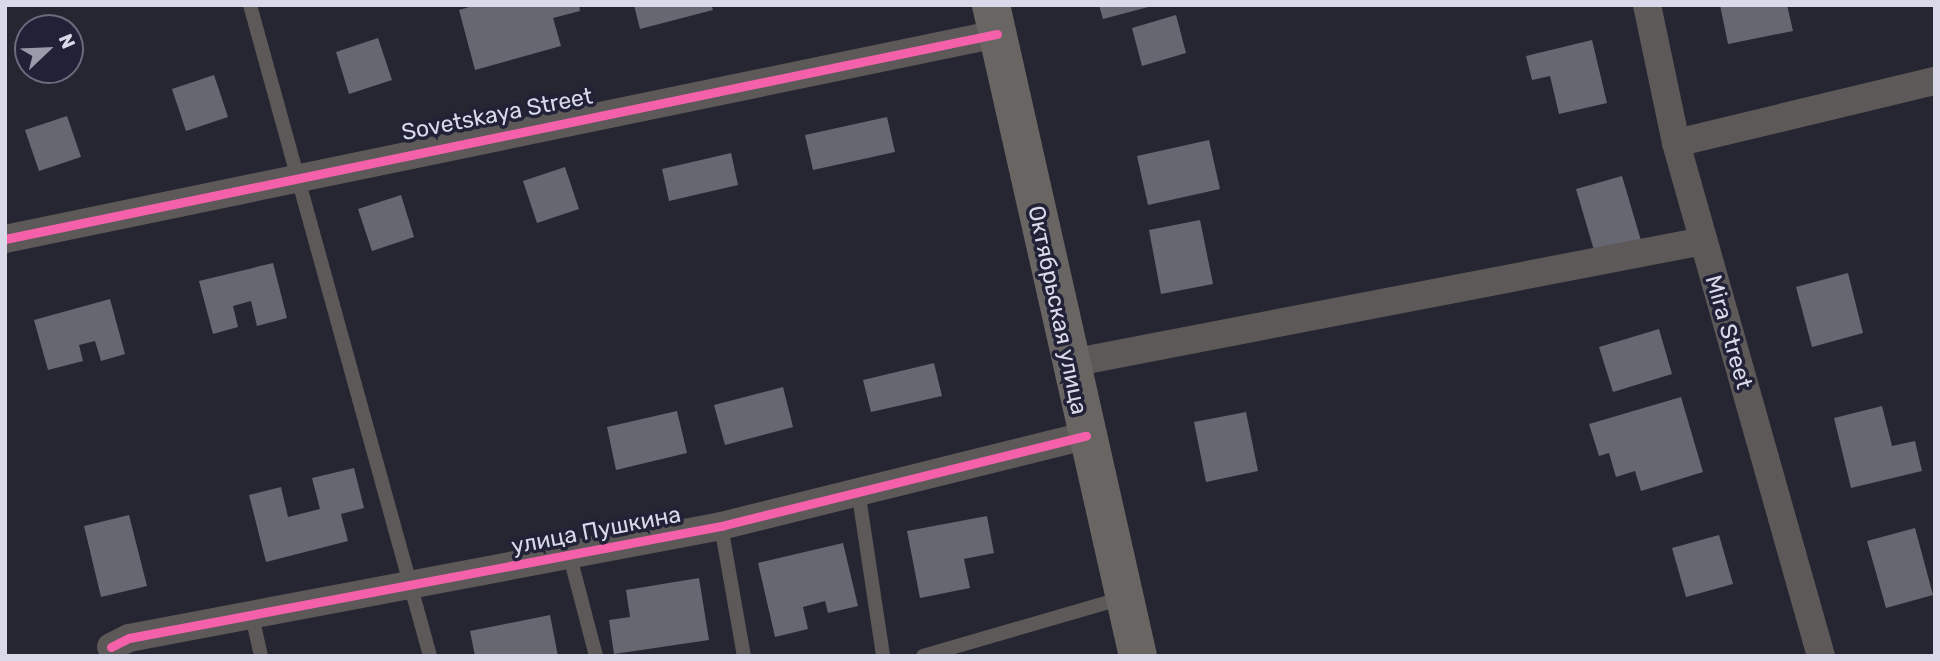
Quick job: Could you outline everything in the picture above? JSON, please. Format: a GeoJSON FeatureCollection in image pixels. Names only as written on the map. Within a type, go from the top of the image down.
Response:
{"type":"FeatureCollection","features":[{"type":"Feature","properties":{"kind":"street","name":"Mira Street"},"geometry":{"type":"LineString","coordinates":[[1647,5],[1676,143],[1821,656]]}},
{"type":"Feature","properties":{"kind":"street","name":"Sovetskaya Street"},"geometry":{"type":"LineString","coordinates":[[5,239],[994,20]]}},
{"type":"Feature","properties":{"kind":"street","name":"Октябрьская улица"},"geometry":{"type":"LineString","coordinates":[[994,20],[1086,436],[1138,656]]}},
{"type":"Feature","properties":{"kind":"street"},"geometry":{"type":"LineString","coordinates":[[1676,143],[1935,81]]}},
{"type":"Feature","properties":{"kind":"street"},"geometry":{"type":"LineString","coordinates":[[1071,363],[1703,241]]}},
{"type":"Feature","properties":{"kind":"street","name":"улица Пушкина"},"geometry":{"type":"LineString","coordinates":[[110,652],[129,638],[414,587],[569,553],[721,526],[858,490],[1086,436]]}},
{"type":"Feature","properties":{"kind":"lane"},"geometry":{"type":"LineString","coordinates":[[250,5],[414,587],[430,656]]}},
{"type":"Feature","properties":{"kind":"lane"},"geometry":{"type":"LineString","coordinates":[[858,490],[883,656]]}},
{"type":"Feature","properties":{"kind":"lane"},"geometry":{"type":"LineString","coordinates":[[721,526],[744,656]]}},
{"type":"Feature","properties":{"kind":"lane"},"geometry":{"type":"LineString","coordinates":[[569,553],[596,656]]}},
{"type":"Feature","properties":{"kind":"lane"},"geometry":{"type":"LineString","coordinates":[[923,656],[1124,597]]}},
{"type":"Feature","properties":{"kind":"lane"},"geometry":{"type":"LineString","coordinates":[[252,617],[261,656]]}},
{"type":"Feature","properties":{"kind":"building"},"geometry":{"type":"Polygon","coordinates":[[[476,5],[579,5],[580,11],[553,18],[561,46],[475,70],[459,10],[476,5]]]}},
{"type":"Feature","properties":{"kind":"building"},"geometry":{"type":"Polygon","coordinates":[[[634,5],[711,5],[713,10],[640,29],[634,5]]]}},
{"type":"Feature","properties":{"kind":"building"},"geometry":{"type":"Polygon","coordinates":[[[1099,5],[1152,5],[1152,6],[1103,19],[1099,5]]]}},
{"type":"Feature","properties":{"kind":"building"},"geometry":{"type":"Polygon","coordinates":[[[1720,5],[1787,5],[1793,31],[1728,44],[1720,5]]]}},
{"type":"Feature","properties":{"kind":"building"},"geometry":{"type":"Polygon","coordinates":[[[1176,15],[1186,53],[1142,66],[1132,28],[1176,15]]]}},
{"type":"Feature","properties":{"kind":"building"},"geometry":{"type":"Polygon","coordinates":[[[378,38],[392,80],[349,94],[336,52],[378,38]]]}},
{"type":"Feature","properties":{"kind":"building"},"geometry":{"type":"Polygon","coordinates":[[[1592,40],[1607,103],[1559,114],[1550,76],[1532,80],[1526,56],[1592,40]]]}},
{"type":"Feature","properties":{"kind":"building"},"geometry":{"type":"Polygon","coordinates":[[[214,75],[228,117],[186,131],[172,89],[214,75]]]}},
{"type":"Feature","properties":{"kind":"building"},"geometry":{"type":"Polygon","coordinates":[[[67,116],[81,157],[39,171],[25,130],[67,116]]]}},
{"type":"Feature","properties":{"kind":"building"},"geometry":{"type":"Polygon","coordinates":[[[887,117],[895,152],[813,170],[805,135],[887,117]]]}},
{"type":"Feature","properties":{"kind":"building"},"geometry":{"type":"Polygon","coordinates":[[[1209,140],[1220,189],[1148,205],[1137,156],[1209,140]]]}},
{"type":"Feature","properties":{"kind":"building"},"geometry":{"type":"Polygon","coordinates":[[[731,153],[738,185],[669,201],[662,169],[731,153]]]}},
{"type":"Feature","properties":{"kind":"building"},"geometry":{"type":"Polygon","coordinates":[[[565,167],[579,209],[537,223],[523,181],[565,167]]]}},
{"type":"Feature","properties":{"kind":"building"},"geometry":{"type":"Polygon","coordinates":[[[1622,176],[1642,244],[1596,257],[1576,189],[1622,176]]]}},
{"type":"Feature","properties":{"kind":"building"},"geometry":{"type":"Polygon","coordinates":[[[401,195],[414,237],[372,251],[358,209],[401,195]]]}},
{"type":"Feature","properties":{"kind":"building"},"geometry":{"type":"Polygon","coordinates":[[[1200,220],[1213,284],[1161,294],[1149,230],[1200,220]]]}},
{"type":"Feature","properties":{"kind":"building"},"geometry":{"type":"Polygon","coordinates":[[[273,263],[287,318],[257,326],[251,301],[233,306],[238,327],[213,334],[199,281],[273,263]]]}},
{"type":"Feature","properties":{"kind":"building"},"geometry":{"type":"Polygon","coordinates":[[[1848,273],[1863,333],[1812,347],[1796,287],[1848,273]]]}},
{"type":"Feature","properties":{"kind":"building"},"geometry":{"type":"Polygon","coordinates":[[[110,299],[125,354],[101,361],[95,341],[79,345],[83,361],[48,370],[34,320],[110,299]]]}},
{"type":"Feature","properties":{"kind":"building"},"geometry":{"type":"Polygon","coordinates":[[[1659,329],[1672,374],[1613,392],[1599,347],[1659,329]]]}},
{"type":"Feature","properties":{"kind":"building"},"geometry":{"type":"Polygon","coordinates":[[[934,363],[942,396],[871,412],[863,380],[934,363]]]}},
{"type":"Feature","properties":{"kind":"building"},"geometry":{"type":"Polygon","coordinates":[[[783,387],[793,427],[725,445],[714,405],[783,387]]]}},
{"type":"Feature","properties":{"kind":"building"},"geometry":{"type":"Polygon","coordinates":[[[1681,397],[1703,472],[1641,491],[1635,471],[1616,477],[1609,453],[1599,456],[1589,424],[1681,397]]]}},
{"type":"Feature","properties":{"kind":"building"},"geometry":{"type":"Polygon","coordinates":[[[1882,406],[1892,446],[1915,441],[1922,471],[1851,488],[1834,418],[1882,406]]]}},
{"type":"Feature","properties":{"kind":"building"},"geometry":{"type":"Polygon","coordinates":[[[677,411],[687,453],[616,470],[607,427],[677,411]]]}},
{"type":"Feature","properties":{"kind":"building"},"geometry":{"type":"Polygon","coordinates":[[[1246,412],[1258,471],[1206,482],[1194,422],[1246,412]]]}},
{"type":"Feature","properties":{"kind":"building"},"geometry":{"type":"Polygon","coordinates":[[[354,468],[364,508],[341,514],[348,541],[266,562],[249,495],[281,487],[288,517],[320,509],[312,478],[354,468]]]}},
{"type":"Feature","properties":{"kind":"building"},"geometry":{"type":"Polygon","coordinates":[[[129,515],[147,586],[101,597],[84,526],[129,515]]]}},
{"type":"Feature","properties":{"kind":"building"},"geometry":{"type":"Polygon","coordinates":[[[987,516],[994,553],[964,559],[970,588],[920,598],[907,531],[987,516]]]}},
{"type":"Feature","properties":{"kind":"building"},"geometry":{"type":"Polygon","coordinates":[[[1915,528],[1933,595],[1886,608],[1867,541],[1915,528]]]}},
{"type":"Feature","properties":{"kind":"building"},"geometry":{"type":"Polygon","coordinates":[[[1719,535],[1733,584],[1686,597],[1672,548],[1719,535]]]}},
{"type":"Feature","properties":{"kind":"building"},"geometry":{"type":"Polygon","coordinates":[[[843,543],[858,606],[828,613],[825,601],[803,607],[808,629],[775,637],[758,563],[843,543]]]}},
{"type":"Feature","properties":{"kind":"building"},"geometry":{"type":"Polygon","coordinates":[[[699,578],[709,640],[614,654],[609,620],[630,617],[626,590],[699,578]]]}},
{"type":"Feature","properties":{"kind":"building"},"geometry":{"type":"Polygon","coordinates":[[[550,615],[558,656],[475,656],[470,631],[550,615]]]}},
{"type":"Feature","properties":{"kind":"cycle path"},"geometry":{"type":"LineString","coordinates":[[5,239],[997,34]]}},
{"type":"Feature","properties":{"kind":"cycle path"},"geometry":{"type":"LineString","coordinates":[[111,647],[129,638],[721,526],[1086,436]]}}]}
